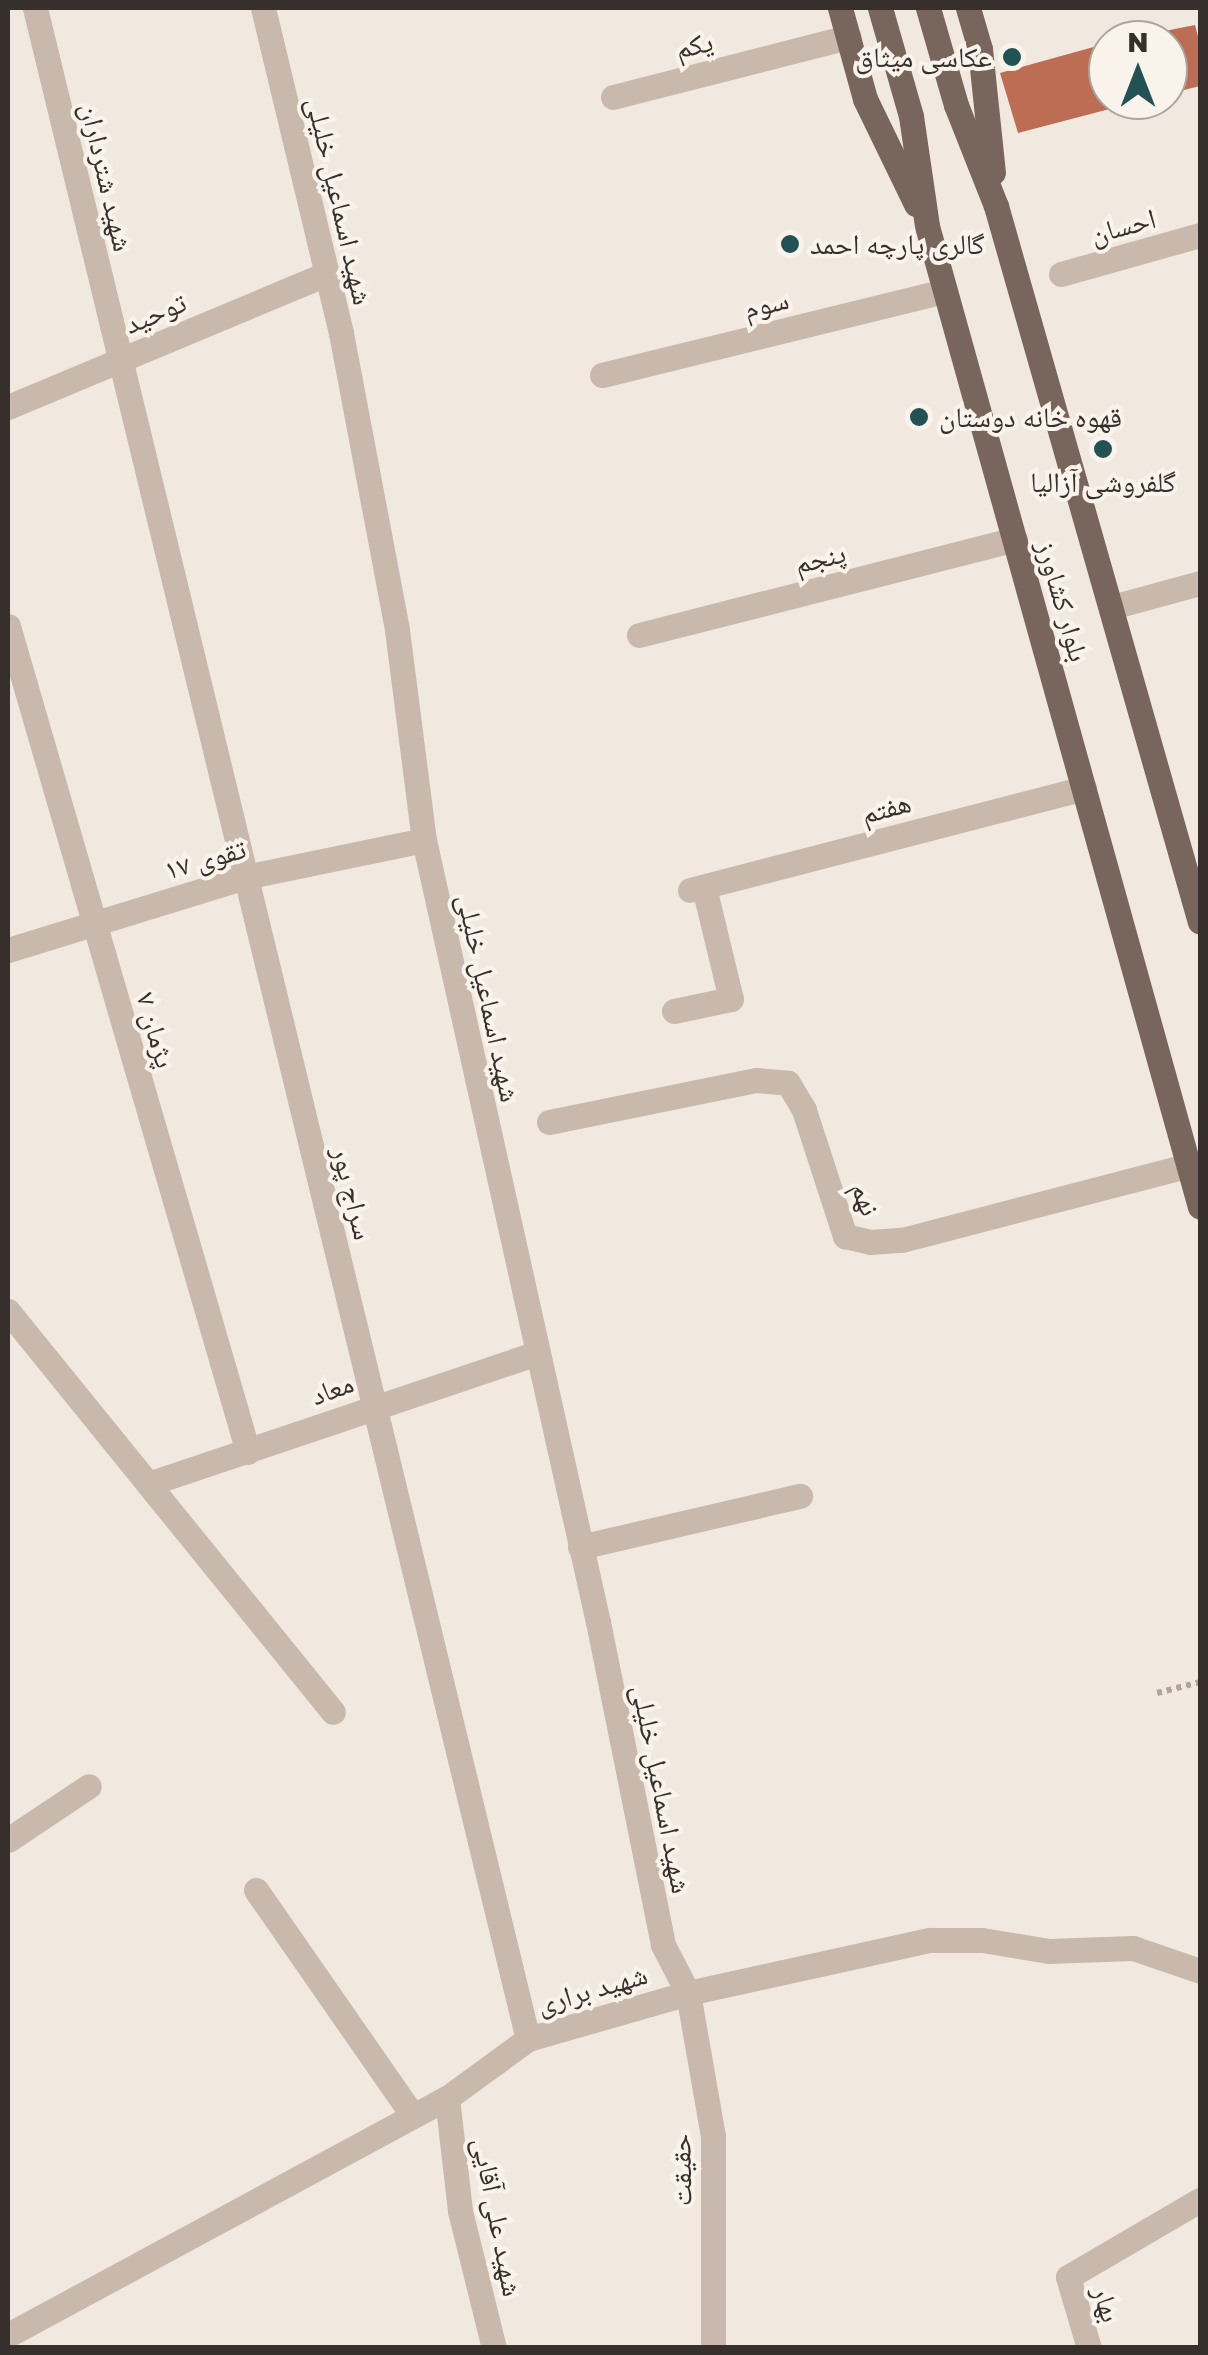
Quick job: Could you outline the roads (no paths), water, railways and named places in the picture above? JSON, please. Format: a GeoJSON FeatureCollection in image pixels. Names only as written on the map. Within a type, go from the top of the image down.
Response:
{"type":"FeatureCollection","features":[{"type":"Feature","properties":{"kind":"main road"},"geometry":{"type":"LineString","coordinates":[[840,8],[865,98],[926,226]]}},
{"type":"Feature","properties":{"kind":"main road","name":"بلوار کشاورز"},"geometry":{"type":"LineString","coordinates":[[880,8],[911,116],[926,226],[1200,1204]]}},
{"type":"Feature","properties":{"kind":"main road","name":"بلوار کشاورز"},"geometry":{"type":"LineString","coordinates":[[928,8],[956,104],[996,206],[1200,922]]}},
{"type":"Feature","properties":{"kind":"main road"},"geometry":{"type":"LineString","coordinates":[[968,8],[980,50],[996,206]]}},
{"type":"Feature","properties":{"kind":"street","name":"شهید شترداران"},"geometry":{"type":"LineString","coordinates":[[36,8],[120,360]]}},
{"type":"Feature","properties":{"kind":"street","name":"شهید اسماعیل خلیلی"},"geometry":{"type":"LineString","coordinates":[[263,8],[326,274],[397,630],[424,840],[580,1547],[662,1945],[688,1993]]}},
{"type":"Feature","properties":{"kind":"street","name":"یکم"},"geometry":{"type":"LineString","coordinates":[[613,97],[848,37]]}},
{"type":"Feature","properties":{"kind":"street","name":"احسان"},"geometry":{"type":"LineString","coordinates":[[1060,274],[1200,235]]}},
{"type":"Feature","properties":{"kind":"street","name":"توحید"},"geometry":{"type":"LineString","coordinates":[[8,407],[326,274]]}},
{"type":"Feature","properties":{"kind":"street","name":"سوم"},"geometry":{"type":"LineString","coordinates":[[602,376],[945,291]]}},
{"type":"Feature","properties":{"kind":"street","name":"سراج پور"},"geometry":{"type":"LineString","coordinates":[[120,360],[528,2040]]}},
{"type":"Feature","properties":{"kind":"street","name":"پنجم"},"geometry":{"type":"LineString","coordinates":[[639,635],[1014,539]]}},
{"type":"Feature","properties":{"kind":"street"},"geometry":{"type":"LineString","coordinates":[[1112,608],[1200,584]]}},
{"type":"Feature","properties":{"kind":"street","name":"پژمان ۷"},"geometry":{"type":"LineString","coordinates":[[8,626],[248,1452]]}},
{"type":"Feature","properties":{"kind":"street","name":"هفتم"},"geometry":{"type":"LineString","coordinates":[[674,1011],[731,999],[697,888],[1084,788]]}},
{"type":"Feature","properties":{"kind":"street","name":"تقوی ۱۷"},"geometry":{"type":"LineString","coordinates":[[8,950],[245,876],[424,840]]}},
{"type":"Feature","properties":{"kind":"street","name":"نهم"},"geometry":{"type":"LineString","coordinates":[[550,1122],[756,1080],[788,1083],[804,1110],[845,1236],[870,1242],[902,1240],[1189,1166]]}},
{"type":"Feature","properties":{"kind":"street"},"geometry":{"type":"LineString","coordinates":[[8,1311],[333,1712]]}},
{"type":"Feature","properties":{"kind":"street","name":"معاد"},"geometry":{"type":"LineString","coordinates":[[151,1483],[535,1354]]}},
{"type":"Feature","properties":{"kind":"street"},"geometry":{"type":"LineString","coordinates":[[580,1547],[800,1496]]}},
{"type":"Feature","properties":{"kind":"street"},"geometry":{"type":"LineString","coordinates":[[8,1840],[90,1786]]}},
{"type":"Feature","properties":{"kind":"street"},"geometry":{"type":"LineString","coordinates":[[256,1890],[412,2116]]}},
{"type":"Feature","properties":{"kind":"street","name":"شهید براری"},"geometry":{"type":"LineString","coordinates":[[8,2335],[447,2098],[528,2040],[688,1993],[930,1940],[982,1940],[1050,1951],[1133,1948],[1200,1971]]}},
{"type":"Feature","properties":{"kind":"street","name":"حقیقت"},"geometry":{"type":"LineString","coordinates":[[688,1993],[713,2136],[713,2348]]}},
{"type":"Feature","properties":{"kind":"street","name":"شهید علی آقایی"},"geometry":{"type":"LineString","coordinates":[[447,2098],[460,2212],[494,2348]]}},
{"type":"Feature","properties":{"kind":"street","name":"بهار"},"geometry":{"type":"LineString","coordinates":[[1088,2348],[1068,2277],[1200,2200]]}},
{"type":"Feature","properties":{"kind":"place","name":"عکاسی میثاق"},"geometry":{"type":"Point","coordinates":[1012,57]}},
{"type":"Feature","properties":{"kind":"place","name":"گالری پارچه احمد"},"geometry":{"type":"Point","coordinates":[790,244]}},
{"type":"Feature","properties":{"kind":"place","name":"قهوه خانه دوستان"},"geometry":{"type":"Point","coordinates":[919,417]}},
{"type":"Feature","properties":{"kind":"place","name":"گلفروشی آزالیا"},"geometry":{"type":"Point","coordinates":[1103,449]}}]}
